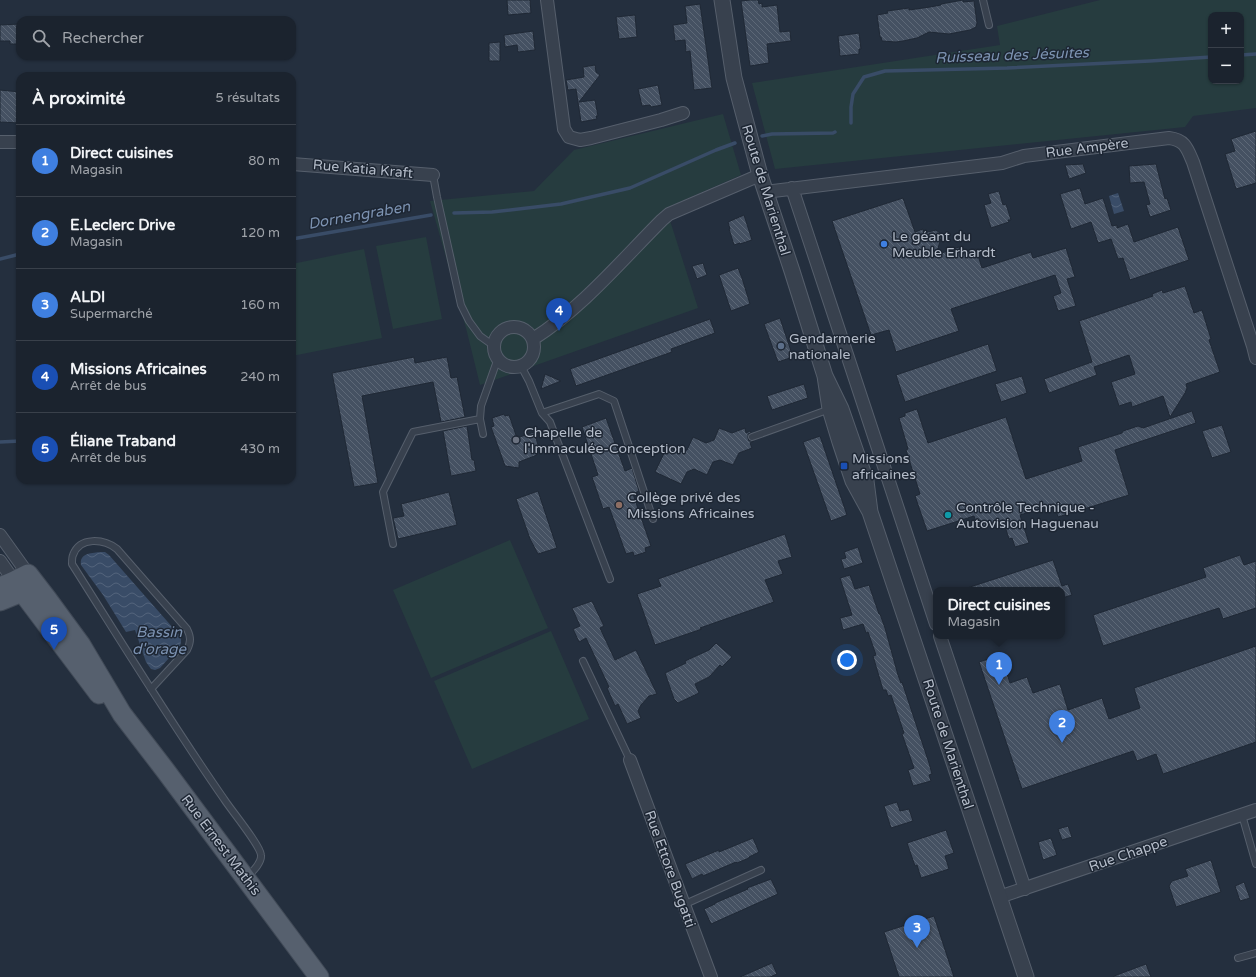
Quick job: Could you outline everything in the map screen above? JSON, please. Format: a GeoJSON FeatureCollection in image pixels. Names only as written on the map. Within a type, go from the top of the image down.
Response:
{"type":"FeatureCollection","features":[{"type":"Feature","properties":{"kind":"main road"},"geometry":{"type":"LineString","coordinates":[[0,602],[20,584]]}},
{"type":"Feature","properties":{"kind":"main road","name":"Rue Ernest Mathis"},"geometry":{"type":"LineString","coordinates":[[20,584],[84,649],[122,714],[319,977]]}},
{"type":"Feature","properties":{"kind":"street"},"geometry":{"type":"LineString","coordinates":[[547,0],[564,129],[568,137],[580,140],[591,138],[683,113]]}},
{"type":"Feature","properties":{"kind":"street","name":"Route de Marienthal"},"geometry":{"type":"LineString","coordinates":[[722,0],[734,78],[760,175],[835,408],[854,481],[870,512],[1026,977]]}},
{"type":"Feature","properties":{"kind":"street","name":"Rue Ampère"},"geometry":{"type":"LineString","coordinates":[[765,192],[1002,163],[1024,156],[1169,138],[1176,139],[1187,148],[1256,358]]}},
{"type":"Feature","properties":{"kind":"street"},"geometry":{"type":"LineString","coordinates":[[0,142],[16,142]]}},
{"type":"Feature","properties":{"kind":"street","name":"Rue Katia Kraft"},"geometry":{"type":"LineString","coordinates":[[296,164],[433,175]]}},
{"type":"Feature","properties":{"kind":"street"},"geometry":{"type":"LineString","coordinates":[[533,339],[554,325],[588,294],[669,214],[760,175]]}},
{"type":"Feature","properties":{"kind":"street","name":"Route de Marienthal"},"geometry":{"type":"LineString","coordinates":[[792,188],[933,615]]}},
{"type":"Feature","properties":{"kind":"street"},"geometry":{"type":"LineString","coordinates":[[517,327],[524,329],[533,339],[534,351],[527,362],[521,366],[508,366],[502,363],[495,352],[495,339],[504,329],[517,327]]}},
{"type":"Feature","properties":{"kind":"street"},"geometry":{"type":"LineString","coordinates":[[0,535],[20,584]]}},
{"type":"Feature","properties":{"kind":"street"},"geometry":{"type":"LineString","coordinates":[[0,560],[20,584]]}},
{"type":"Feature","properties":{"kind":"street","name":"Route de Marienthal"},"geometry":{"type":"LineString","coordinates":[[941,639],[1025,889]]}},
{"type":"Feature","properties":{"kind":"street","name":"Rue Ettore Bugatti"},"geometry":{"type":"LineString","coordinates":[[630,760],[711,977]]}},
{"type":"Feature","properties":{"kind":"street","name":"Rue Chappe"},"geometry":{"type":"LineString","coordinates":[[999,897],[1256,810]]}},
{"type":"Feature","properties":{"kind":"lane"},"geometry":{"type":"LineString","coordinates":[[983,0],[989,25]]}},
{"type":"Feature","properties":{"kind":"lane"},"geometry":{"type":"LineString","coordinates":[[433,175],[461,304],[469,321],[480,336],[494,346]]}},
{"type":"Feature","properties":{"kind":"lane"},"geometry":{"type":"LineString","coordinates":[[483,434],[480,419],[481,406],[498,358]]}},
{"type":"Feature","properties":{"kind":"lane"},"geometry":{"type":"LineString","coordinates":[[521,366],[529,380],[542,413],[550,422],[610,579]]}},
{"type":"Feature","properties":{"kind":"lane"},"geometry":{"type":"LineString","coordinates":[[542,413],[599,394],[614,401],[653,519]]}},
{"type":"Feature","properties":{"kind":"lane"},"geometry":{"type":"LineString","coordinates":[[752,437],[835,408]]}},
{"type":"Feature","properties":{"kind":"lane"},"geometry":{"type":"LineString","coordinates":[[393,544],[383,492],[413,432],[480,419]]}},
{"type":"Feature","properties":{"kind":"lane"},"geometry":{"type":"LineString","coordinates":[[151,689],[187,650],[190,643],[190,636],[187,629],[117,549],[111,544],[102,541],[95,540],[85,542],[77,547],[72,555],[72,564],[151,689],[204,771],[257,845],[261,855],[259,862],[246,879]]}},
{"type":"Feature","properties":{"kind":"lane"},"geometry":{"type":"LineString","coordinates":[[583,661],[630,760]]}},
{"type":"Feature","properties":{"kind":"lane"},"geometry":{"type":"LineString","coordinates":[[1242,815],[1256,864]]}},
{"type":"Feature","properties":{"kind":"lane"},"geometry":{"type":"LineString","coordinates":[[684,905],[761,870]]}},
{"type":"Feature","properties":{"kind":"lane"},"geometry":{"type":"LineString","coordinates":[[1238,958],[1256,953]]}},
{"type":"Feature","properties":{"kind":"green space"},"geometry":{"type":"Polygon","coordinates":[[[1100,0],[1256,0],[1256,108],[1193,116],[1185,127],[775,169],[752,83],[1000,45],[997,26],[1100,0]]]}},
{"type":"Feature","properties":{"kind":"green space"},"geometry":{"type":"Polygon","coordinates":[[[723,114],[741,175],[666,208],[698,308],[480,385],[466,328],[430,201],[534,191],[574,150],[723,114]]]}},
{"type":"Feature","properties":{"kind":"green space"},"geometry":{"type":"Polygon","coordinates":[[[426,237],[442,319],[393,329],[376,246],[426,237]]]}},
{"type":"Feature","properties":{"kind":"green space"},"geometry":{"type":"Polygon","coordinates":[[[364,249],[382,338],[296,355],[296,263],[364,249]]]}},
{"type":"Feature","properties":{"kind":"green space"},"geometry":{"type":"Polygon","coordinates":[[[510,540],[548,628],[431,678],[393,590],[510,540]]]}},
{"type":"Feature","properties":{"kind":"green space"},"geometry":{"type":"Polygon","coordinates":[[[551,631],[589,719],[472,769],[434,681],[551,631]]]}},
{"type":"Feature","properties":{"kind":"water"},"geometry":{"type":"Polygon","coordinates":[[[1118,193],[1124,211],[1114,214],[1109,196],[1118,193]]]}},
{"type":"Feature","properties":{"kind":"water","name":"Bassin d'orage"},"geometry":{"type":"Polygon","coordinates":[[[105,552],[109,555],[181,637],[180,646],[160,668],[155,670],[151,669],[146,662],[135,630],[126,632],[103,595],[81,565],[82,558],[87,554],[105,552]]]}},
{"type":"Feature","properties":{"kind":"building"},"geometry":{"type":"Polygon","coordinates":[[[507,0],[530,0],[531,13],[508,15],[507,0]]]}},
{"type":"Feature","properties":{"kind":"building"},"geometry":{"type":"Polygon","coordinates":[[[758,0],[759,4],[762,3],[762,7],[777,5],[780,32],[790,31],[791,41],[767,44],[769,63],[750,66],[741,1],[758,0]]]}},
{"type":"Feature","properties":{"kind":"building"},"geometry":{"type":"Polygon","coordinates":[[[963,0],[963,2],[974,1],[977,23],[976,27],[970,30],[949,34],[929,32],[917,38],[896,42],[882,41],[880,37],[877,15],[888,13],[887,11],[930,7],[963,0]]]}},
{"type":"Feature","properties":{"kind":"building"},"geometry":{"type":"Polygon","coordinates":[[[700,4],[712,88],[694,90],[690,51],[686,52],[685,40],[675,41],[673,25],[687,23],[685,6],[700,4]]]}},
{"type":"Feature","properties":{"kind":"building"},"geometry":{"type":"Polygon","coordinates":[[[635,15],[637,37],[619,39],[616,17],[635,15]]]}},
{"type":"Feature","properties":{"kind":"building"},"geometry":{"type":"Polygon","coordinates":[[[16,24],[16,44],[10,44],[10,41],[0,41],[0,25],[16,24]]]}},
{"type":"Feature","properties":{"kind":"building"},"geometry":{"type":"Polygon","coordinates":[[[533,31],[535,50],[518,52],[517,45],[505,47],[504,35],[533,31]]]}},
{"type":"Feature","properties":{"kind":"building"},"geometry":{"type":"Polygon","coordinates":[[[859,33],[861,49],[859,49],[859,54],[840,56],[838,36],[859,33]]]}},
{"type":"Feature","properties":{"kind":"building"},"geometry":{"type":"Polygon","coordinates":[[[500,42],[500,61],[489,61],[489,43],[500,42]]]}},
{"type":"Feature","properties":{"kind":"building"},"geometry":{"type":"Polygon","coordinates":[[[595,65],[596,72],[600,75],[579,102],[595,100],[598,116],[596,116],[597,119],[581,122],[576,89],[568,90],[566,80],[584,77],[583,67],[595,65]]]}},
{"type":"Feature","properties":{"kind":"building"},"geometry":{"type":"Polygon","coordinates":[[[658,85],[662,105],[651,107],[650,105],[642,106],[638,89],[658,85]]]}},
{"type":"Feature","properties":{"kind":"building"},"geometry":{"type":"Polygon","coordinates":[[[0,90],[16,92],[16,123],[0,122],[0,90]]]}},
{"type":"Feature","properties":{"kind":"building"},"geometry":{"type":"Polygon","coordinates":[[[1256,131],[1256,183],[1236,189],[1225,154],[1235,151],[1231,139],[1256,131]]]}},
{"type":"Feature","properties":{"kind":"building"},"geometry":{"type":"Polygon","coordinates":[[[1083,164],[1086,173],[1069,179],[1065,165],[1083,164]]]}},
{"type":"Feature","properties":{"kind":"building"},"geometry":{"type":"Polygon","coordinates":[[[1156,164],[1165,199],[1167,198],[1171,210],[1150,217],[1146,205],[1150,204],[1144,182],[1130,183],[1129,166],[1156,164]]]}},
{"type":"Feature","properties":{"kind":"building"},"geometry":{"type":"Polygon","coordinates":[[[1080,188],[1085,204],[1103,198],[1112,226],[1117,225],[1117,228],[1128,224],[1134,242],[1178,227],[1189,260],[1130,280],[1123,258],[1118,259],[1111,239],[1098,243],[1091,222],[1071,229],[1060,194],[1080,188]]]}},
{"type":"Feature","properties":{"kind":"building"},"geometry":{"type":"Polygon","coordinates":[[[999,191],[1003,205],[1006,204],[1011,220],[991,228],[984,205],[991,203],[988,194],[999,191]]]}},
{"type":"Feature","properties":{"kind":"building"},"geometry":{"type":"Polygon","coordinates":[[[903,198],[915,232],[923,229],[924,233],[936,230],[940,233],[941,238],[936,255],[959,247],[961,254],[976,249],[982,268],[1031,252],[1033,258],[1066,248],[1075,277],[1067,279],[1076,306],[1058,311],[1053,296],[1061,293],[1055,275],[951,309],[959,331],[896,352],[889,330],[871,335],[832,221],[903,198]]]}},
{"type":"Feature","properties":{"kind":"building"},"geometry":{"type":"Polygon","coordinates":[[[744,215],[752,240],[734,245],[728,222],[744,215]]]}},
{"type":"Feature","properties":{"kind":"building"},"geometry":{"type":"Polygon","coordinates":[[[703,263],[707,275],[697,279],[692,266],[703,263]]]}},
{"type":"Feature","properties":{"kind":"building"},"geometry":{"type":"Polygon","coordinates":[[[738,268],[750,304],[731,311],[719,275],[738,268]]]}},
{"type":"Feature","properties":{"kind":"building"},"geometry":{"type":"Polygon","coordinates":[[[1185,286],[1194,313],[1202,310],[1211,339],[1209,340],[1220,372],[1186,384],[1187,388],[1185,393],[1170,417],[1163,396],[1132,407],[1131,402],[1119,406],[1111,382],[1135,374],[1129,355],[1094,367],[1097,375],[1049,393],[1044,379],[1092,362],[1079,321],[1153,296],[1152,294],[1162,290],[1163,293],[1185,286]]]}},
{"type":"Feature","properties":{"kind":"building","name":"Gendarmerie nationale"},"geometry":{"type":"Polygon","coordinates":[[[780,318],[793,357],[778,362],[764,324],[780,318]]]}},
{"type":"Feature","properties":{"kind":"building"},"geometry":{"type":"Polygon","coordinates":[[[710,319],[715,333],[671,349],[672,352],[576,386],[570,369],[710,319]]]}},
{"type":"Feature","properties":{"kind":"building"},"geometry":{"type":"Polygon","coordinates":[[[988,344],[997,371],[905,402],[896,375],[988,344]]]}},
{"type":"Feature","properties":{"kind":"building"},"geometry":{"type":"Polygon","coordinates":[[[414,357],[415,363],[447,357],[451,378],[457,377],[465,417],[441,422],[433,382],[362,396],[378,483],[354,487],[332,373],[414,357]]]}},
{"type":"Feature","properties":{"kind":"building"},"geometry":{"type":"Polygon","coordinates":[[[545,374],[561,381],[541,389],[545,374]]]}},
{"type":"Feature","properties":{"kind":"building"},"geometry":{"type":"Polygon","coordinates":[[[1022,376],[1027,393],[1001,402],[995,384],[1022,376]]]}},
{"type":"Feature","properties":{"kind":"building"},"geometry":{"type":"Polygon","coordinates":[[[804,384],[808,398],[772,410],[767,396],[804,384]]]}},
{"type":"Feature","properties":{"kind":"building"},"geometry":{"type":"Polygon","coordinates":[[[917,409],[928,443],[1006,417],[1026,479],[1082,461],[1078,447],[1122,433],[1123,431],[1138,426],[1143,428],[1192,411],[1196,423],[1115,450],[1129,495],[1058,517],[1054,504],[1020,515],[1029,543],[1015,547],[1012,538],[1009,539],[1003,520],[978,529],[974,516],[927,531],[915,496],[920,494],[906,450],[908,449],[899,418],[905,416],[905,413],[917,409]]]}},
{"type":"Feature","properties":{"kind":"building","name":"Chapelle de l'Immaculée-Conception"},"geometry":{"type":"Polygon","coordinates":[[[504,414],[505,416],[509,415],[517,438],[534,432],[539,448],[535,450],[537,455],[519,462],[519,468],[505,466],[491,427],[494,426],[492,418],[504,414]]]}},
{"type":"Feature","properties":{"kind":"building"},"geometry":{"type":"Polygon","coordinates":[[[606,418],[625,471],[632,468],[639,491],[633,494],[651,546],[645,548],[646,552],[634,556],[633,552],[626,554],[609,507],[603,509],[592,477],[598,475],[582,427],[606,418]]]}},
{"type":"Feature","properties":{"kind":"building"},"geometry":{"type":"Polygon","coordinates":[[[1222,425],[1231,452],[1212,458],[1202,431],[1222,425]]]}},
{"type":"Feature","properties":{"kind":"building"},"geometry":{"type":"Polygon","coordinates":[[[467,426],[472,460],[474,460],[476,471],[451,476],[443,431],[467,426]]]}},
{"type":"Feature","properties":{"kind":"building"},"geometry":{"type":"Polygon","coordinates":[[[719,428],[732,433],[745,428],[746,433],[750,431],[751,433],[748,434],[749,441],[754,441],[750,443],[752,448],[739,453],[733,465],[720,460],[713,462],[707,475],[694,469],[687,472],[681,484],[655,472],[667,447],[680,452],[687,450],[693,437],[706,443],[714,440],[719,428]]]}},
{"type":"Feature","properties":{"kind":"building"},"geometry":{"type":"Polygon","coordinates":[[[820,436],[847,515],[831,521],[803,442],[820,436]]]}},
{"type":"Feature","properties":{"kind":"building"},"geometry":{"type":"Polygon","coordinates":[[[538,491],[557,548],[538,554],[530,539],[516,499],[538,491]]]}},
{"type":"Feature","properties":{"kind":"building"},"geometry":{"type":"Polygon","coordinates":[[[449,492],[457,525],[398,539],[393,518],[404,516],[401,504],[449,492]]]}},
{"type":"Feature","properties":{"kind":"building"},"geometry":{"type":"Polygon","coordinates":[[[785,534],[792,557],[778,561],[783,574],[765,580],[774,602],[655,645],[637,594],[661,586],[658,579],[785,534]]]}},
{"type":"Feature","properties":{"kind":"building"},"geometry":{"type":"Polygon","coordinates":[[[858,547],[863,563],[844,569],[841,559],[846,558],[844,552],[858,547]]]}},
{"type":"Feature","properties":{"kind":"building"},"geometry":{"type":"Polygon","coordinates":[[[1240,555],[1244,565],[1256,561],[1256,608],[1223,619],[1219,608],[1103,646],[1093,615],[1206,577],[1203,568],[1240,555]]]}},
{"type":"Feature","properties":{"kind":"building"},"geometry":{"type":"Polygon","coordinates":[[[1053,560],[1062,586],[1068,584],[1072,595],[1065,597],[1065,587],[970,587],[1053,560]]]}},
{"type":"Feature","properties":{"kind":"building"},"geometry":{"type":"Polygon","coordinates":[[[850,575],[855,589],[869,585],[885,628],[898,675],[901,683],[902,682],[929,763],[932,774],[929,775],[931,781],[913,786],[908,770],[914,768],[902,734],[904,733],[891,695],[888,696],[886,690],[883,690],[873,656],[876,655],[868,632],[866,633],[863,624],[843,630],[840,618],[852,615],[840,578],[850,575]]]}},
{"type":"Feature","properties":{"kind":"building"},"geometry":{"type":"Polygon","coordinates":[[[592,601],[604,626],[600,628],[615,660],[636,650],[657,694],[649,696],[641,705],[638,711],[641,718],[627,724],[618,704],[615,706],[607,688],[609,687],[586,638],[579,642],[573,629],[580,626],[572,608],[592,601]]]}},
{"type":"Feature","properties":{"kind":"building"},"geometry":{"type":"Polygon","coordinates":[[[716,643],[732,657],[722,667],[720,665],[709,677],[695,684],[699,693],[678,703],[674,699],[665,673],[686,663],[685,661],[709,650],[716,643]]]}},
{"type":"Feature","properties":{"kind":"building"},"geometry":{"type":"Polygon","coordinates":[[[1256,646],[1256,742],[1163,774],[1156,754],[1137,761],[1133,751],[1022,789],[979,662],[1001,655],[1010,683],[1027,677],[1033,693],[1060,684],[1068,710],[1102,698],[1109,719],[1140,708],[1134,688],[1256,646]]]}},
{"type":"Feature","properties":{"kind":"building"},"geometry":{"type":"Polygon","coordinates":[[[897,802],[900,811],[909,809],[913,821],[891,828],[884,806],[897,802]]]}},
{"type":"Feature","properties":{"kind":"building"},"geometry":{"type":"Polygon","coordinates":[[[1068,826],[1072,837],[1062,840],[1058,829],[1068,826]]]}},
{"type":"Feature","properties":{"kind":"building"},"geometry":{"type":"Polygon","coordinates":[[[946,830],[954,853],[945,856],[949,869],[921,878],[907,843],[946,830]]]}},
{"type":"Feature","properties":{"kind":"building"},"geometry":{"type":"Polygon","coordinates":[[[753,838],[759,852],[737,863],[736,862],[703,876],[702,874],[692,879],[685,864],[753,838]]]}},
{"type":"Feature","properties":{"kind":"building"},"geometry":{"type":"Polygon","coordinates":[[[1051,838],[1057,855],[1043,860],[1038,842],[1051,838]]]}},
{"type":"Feature","properties":{"kind":"building"},"geometry":{"type":"Polygon","coordinates":[[[1211,860],[1221,892],[1176,907],[1169,886],[1172,881],[1188,876],[1185,869],[1211,860]]]}},
{"type":"Feature","properties":{"kind":"building"},"geometry":{"type":"Polygon","coordinates":[[[771,879],[778,894],[711,924],[704,909],[748,889],[747,888],[771,879]]]}},
{"type":"Feature","properties":{"kind":"building"},"geometry":{"type":"Polygon","coordinates":[[[1244,882],[1250,898],[1240,901],[1235,886],[1244,882]]]}},
{"type":"Feature","properties":{"kind":"building"},"geometry":{"type":"Polygon","coordinates":[[[934,916],[954,977],[899,977],[884,932],[934,916]]]}},
{"type":"Feature","properties":{"kind":"building"},"geometry":{"type":"Polygon","coordinates":[[[772,963],[777,974],[770,977],[740,977],[772,963]]]}},
{"type":"Feature","properties":{"kind":"building"},"geometry":{"type":"Polygon","coordinates":[[[1146,964],[1151,977],[1114,977],[1114,976],[1146,964]]]}},
{"type":"Feature","properties":{"kind":"waterway","name":"Ruisseau des Jésuites"},"geometry":{"type":"LineString","coordinates":[[1244,55],[1256,54]]}},
{"type":"Feature","properties":{"kind":"waterway","name":"Ruisseau des Jésuites"},"geometry":{"type":"LineString","coordinates":[[851,123],[853,94],[864,77],[885,71],[1007,68],[1208,57]]}},
{"type":"Feature","properties":{"kind":"waterway","name":"Ruisseau des Jésuites"},"geometry":{"type":"LineString","coordinates":[[762,136],[772,134],[835,132]]}},
{"type":"Feature","properties":{"kind":"waterway","name":"Ruisseau des Jésuites"},"geometry":{"type":"LineString","coordinates":[[454,213],[492,212],[561,204],[630,188],[735,143]]}},
{"type":"Feature","properties":{"kind":"waterway","name":"Dornengraben"},"geometry":{"type":"LineString","coordinates":[[296,238],[431,215]]}},
{"type":"Feature","properties":{"kind":"waterway"},"geometry":{"type":"LineString","coordinates":[[0,259],[16,255]]}},
{"type":"Feature","properties":{"kind":"waterway","name":"Dornengraben"},"geometry":{"type":"LineString","coordinates":[[0,442],[16,441]]}},
{"type":"Feature","properties":{"kind":"place","name":"Le géant du Meuble Erhardt"},"geometry":{"type":"Point","coordinates":[884,244]}},
{"type":"Feature","properties":{"kind":"place","name":"Missions Africaines"},"geometry":{"type":"Point","coordinates":[559,331]}},
{"type":"Feature","properties":{"kind":"place","name":"Gendarmerie nationale"},"geometry":{"type":"Point","coordinates":[781,346]}},
{"type":"Feature","properties":{"kind":"place","name":"Chapelle de l'Immaculée-Conception"},"geometry":{"type":"Point","coordinates":[516,440]}},
{"type":"Feature","properties":{"kind":"place","name":"Missions africaines"},"geometry":{"type":"Point","coordinates":[844,466]}},
{"type":"Feature","properties":{"kind":"place","name":"Collège privé des Missions Africaines"},"geometry":{"type":"Point","coordinates":[619,505]}},
{"type":"Feature","properties":{"kind":"place","name":"Contrôle Technique - Autovision Haguenau"},"geometry":{"type":"Point","coordinates":[948,515]}},
{"type":"Feature","properties":{"kind":"place","name":"Éliane Traband"},"geometry":{"type":"Point","coordinates":[54,650]}},
{"type":"Feature","properties":{"kind":"place","name":"Direct cuisines"},"geometry":{"type":"Point","coordinates":[999,685]}},
{"type":"Feature","properties":{"kind":"place","name":"E.Leclerc Drive"},"geometry":{"type":"Point","coordinates":[1062,743]}},
{"type":"Feature","properties":{"kind":"place","name":"ALDI"},"geometry":{"type":"Point","coordinates":[917,948]}}]}
